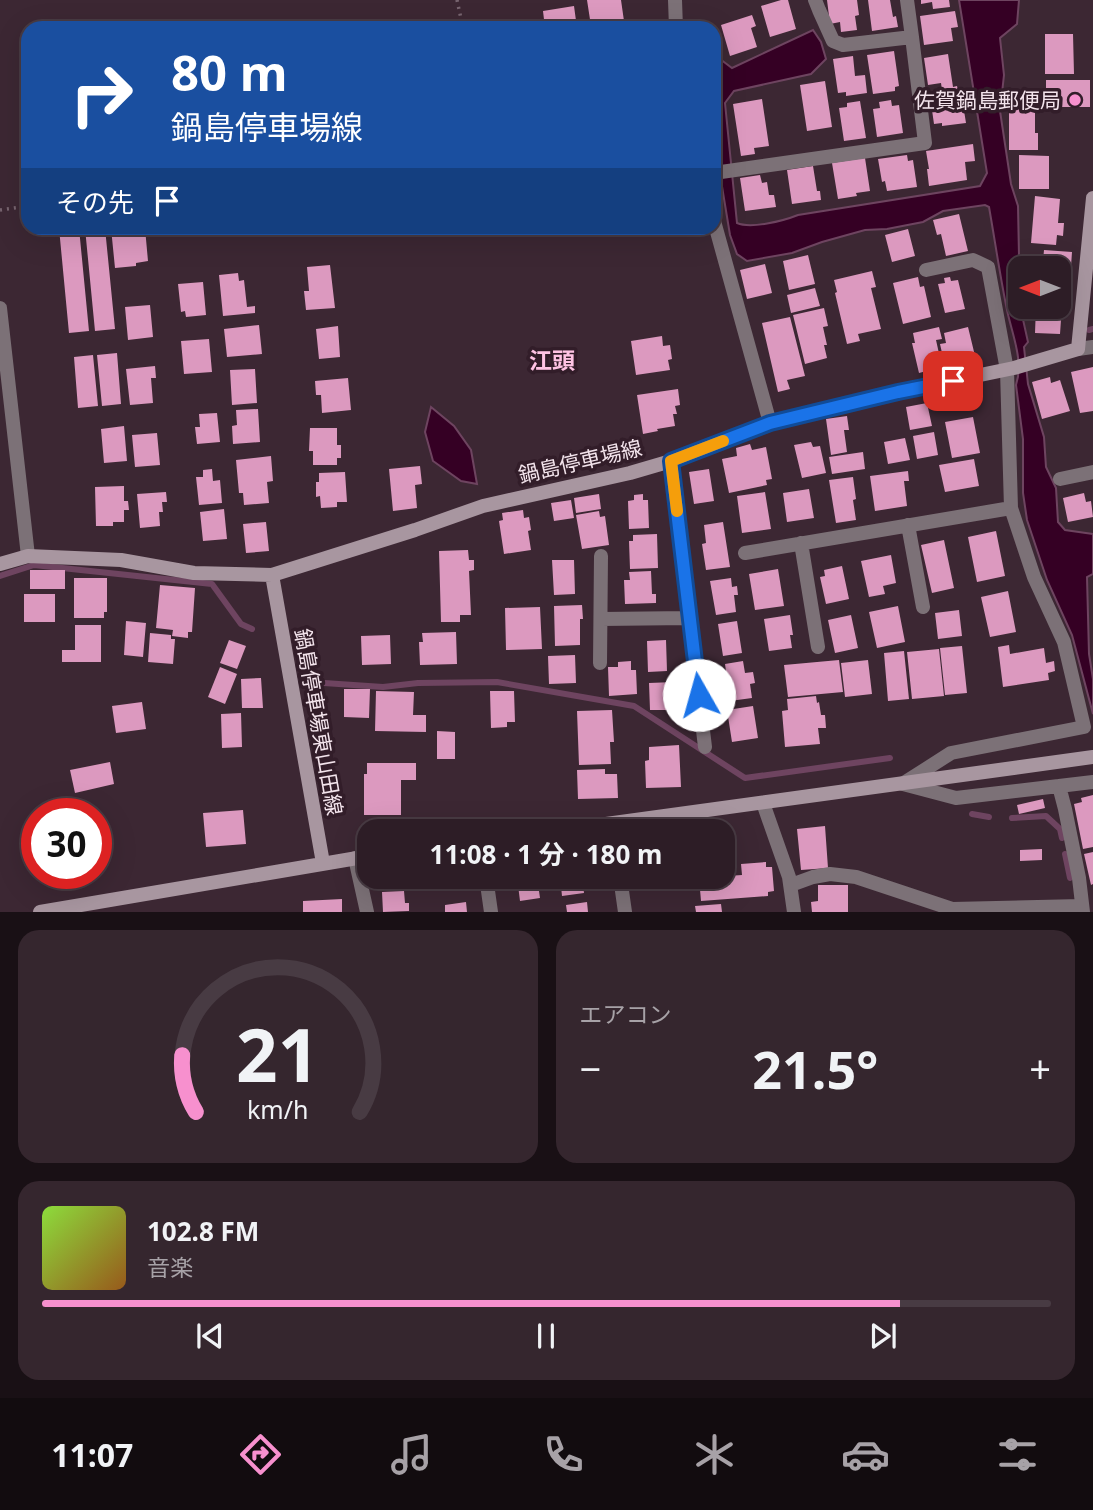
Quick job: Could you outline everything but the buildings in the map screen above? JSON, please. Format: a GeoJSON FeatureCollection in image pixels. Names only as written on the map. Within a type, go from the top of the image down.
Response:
{"type":"FeatureCollection","features":[{"type":"Feature","properties":{"kind":"main road"},"geometry":{"type":"LineString","coordinates":[[1078,349],[1093,198]]}},
{"type":"Feature","properties":{"kind":"main road","name":"鍋島停車場線"},"geometry":{"type":"LineString","coordinates":[[272,575],[482,506],[630,473],[671,461],[770,423],[898,392],[1011,369],[1078,349]]}},
{"type":"Feature","properties":{"kind":"main road"},"geometry":{"type":"LineString","coordinates":[[0,564],[28,556],[121,560],[194,573],[272,575]]}},
{"type":"Feature","properties":{"kind":"main road","name":"鍋島停車場東山田線"},"geometry":{"type":"LineString","coordinates":[[272,575],[323,863]]}},
{"type":"Feature","properties":{"kind":"main road"},"geometry":{"type":"LineString","coordinates":[[663,819],[1093,757]]}},
{"type":"Feature","properties":{"kind":"main road"},"geometry":{"type":"LineString","coordinates":[[40,912],[357,858]]}},
{"type":"Feature","properties":{"kind":"street"},"geometry":{"type":"LineString","coordinates":[[675,0],[676,21]]}},
{"type":"Feature","properties":{"kind":"street"},"geometry":{"type":"LineString","coordinates":[[815,0],[833,41],[843,45],[912,37]]}},
{"type":"Feature","properties":{"kind":"street"},"geometry":{"type":"LineString","coordinates":[[721,172],[925,143],[907,0]]}},
{"type":"Feature","properties":{"kind":"street"},"geometry":{"type":"LineString","coordinates":[[718,235],[770,423]]}},
{"type":"Feature","properties":{"kind":"street"},"geometry":{"type":"LineString","coordinates":[[903,783],[951,753],[1089,726],[1064,642],[1034,577],[1011,508],[1011,369],[988,267],[973,260],[926,270]]}},
{"type":"Feature","properties":{"kind":"street"},"geometry":{"type":"LineString","coordinates":[[0,308],[28,556]]}},
{"type":"Feature","properties":{"kind":"street"},"geometry":{"type":"LineString","coordinates":[[1078,349],[1093,346]]}},
{"type":"Feature","properties":{"kind":"street"},"geometry":{"type":"LineString","coordinates":[[671,461],[705,747]]}},
{"type":"Feature","properties":{"kind":"street"},"geometry":{"type":"LineString","coordinates":[[1060,479],[1093,472]]}},
{"type":"Feature","properties":{"kind":"street"},"geometry":{"type":"LineString","coordinates":[[745,553],[1011,508]]}},
{"type":"Feature","properties":{"kind":"street"},"geometry":{"type":"LineString","coordinates":[[908,526],[922,607]]}},
{"type":"Feature","properties":{"kind":"street"},"geometry":{"type":"LineString","coordinates":[[801,543],[818,647]]}},
{"type":"Feature","properties":{"kind":"street"},"geometry":{"type":"LineString","coordinates":[[600,663],[601,556]]}},
{"type":"Feature","properties":{"kind":"street"},"geometry":{"type":"LineString","coordinates":[[601,618],[690,618]]}},
{"type":"Feature","properties":{"kind":"street"},"geometry":{"type":"LineString","coordinates":[[903,783],[956,797],[1093,782]]}},
{"type":"Feature","properties":{"kind":"street"},"geometry":{"type":"LineString","coordinates":[[791,885],[830,874],[856,877],[952,909],[1082,909],[1079,878],[1059,786]]}},
{"type":"Feature","properties":{"kind":"street"},"geometry":{"type":"LineString","coordinates":[[763,803],[789,877],[794,912]]}},
{"type":"Feature","properties":{"kind":"street"},"geometry":{"type":"LineString","coordinates":[[365,889],[367,912]]}},
{"type":"Feature","properties":{"kind":"street"},"geometry":{"type":"LineString","coordinates":[[488,889],[491,912]]}},
{"type":"Feature","properties":{"kind":"street"},"geometry":{"type":"LineString","coordinates":[[622,889],[625,912]]}},
{"type":"Feature","properties":{"kind":"path"},"geometry":{"type":"LineString","coordinates":[[457,0],[462,21]]}},
{"type":"Feature","properties":{"kind":"path"},"geometry":{"type":"LineString","coordinates":[[0,210],[21,207]]}},
{"type":"Feature","properties":{"kind":"shaded area"},"geometry":{"type":"Polygon","coordinates":[[[959,0],[1019,0],[1017,24],[1000,38],[1004,75],[1000,111],[1011,184],[1018,206],[1019,256],[1008,256],[1008,314],[989,207],[985,205],[943,211],[923,222],[865,230],[792,253],[747,261],[737,254],[730,235],[721,180],[721,60],[732,68],[813,30],[821,42],[826,59],[811,74],[734,91],[725,103],[737,223],[767,224],[798,215],[980,186],[987,173],[959,0]]]}},
{"type":"Feature","properties":{"kind":"shaded area"},"geometry":{"type":"Polygon","coordinates":[[[1009,319],[1023,319],[1028,342],[1024,347],[1028,384],[1044,437],[1046,467],[1056,488],[1058,522],[1065,530],[1093,534],[1093,574],[1087,577],[1093,714],[1072,635],[1047,580],[1027,520],[1023,493],[1023,439],[1016,385],[1019,367],[1009,319]]]}},
{"type":"Feature","properties":{"kind":"shaded area"},"geometry":{"type":"Polygon","coordinates":[[[431,407],[454,426],[471,450],[477,484],[461,481],[433,461],[425,432],[431,407]]]}},
{"type":"Feature","properties":{"kind":"waterway"},"geometry":{"type":"LineString","coordinates":[[1089,330],[1093,329]]}},
{"type":"Feature","properties":{"kind":"waterway"},"geometry":{"type":"LineString","coordinates":[[0,576],[34,565],[212,584],[241,624],[252,629]]}},
{"type":"Feature","properties":{"kind":"waterway"},"geometry":{"type":"LineString","coordinates":[[324,683],[383,687],[418,683],[497,682],[634,706],[745,778],[890,758]]}},
{"type":"Feature","properties":{"kind":"waterway"},"geometry":{"type":"LineString","coordinates":[[972,814],[989,817]]}},
{"type":"Feature","properties":{"kind":"waterway"},"geometry":{"type":"LineString","coordinates":[[1012,818],[1046,816],[1060,829],[1062,838]]}},
{"type":"Feature","properties":{"kind":"waterway"},"geometry":{"type":"LineString","coordinates":[[1065,854],[1070,878]]}},
{"type":"Feature","properties":{"kind":"slow traffic"},"geometry":{"type":"LineString","coordinates":[[677,511],[671,461],[723,441]]}},
{"type":"Feature","properties":{"kind":"place","name":"佐賀鍋島郵便局"},"geometry":{"type":"Point","coordinates":[1075,100]}},
{"type":"Feature","properties":{"kind":"district","name":"江頭"},"geometry":{"type":"Point","coordinates":[552,360]}},
{"type":"Feature","properties":{"kind":"route"},"geometry":{"type":"LineString","coordinates":[[699,695],[671,461],[770,423],[953,381]]}}]}
